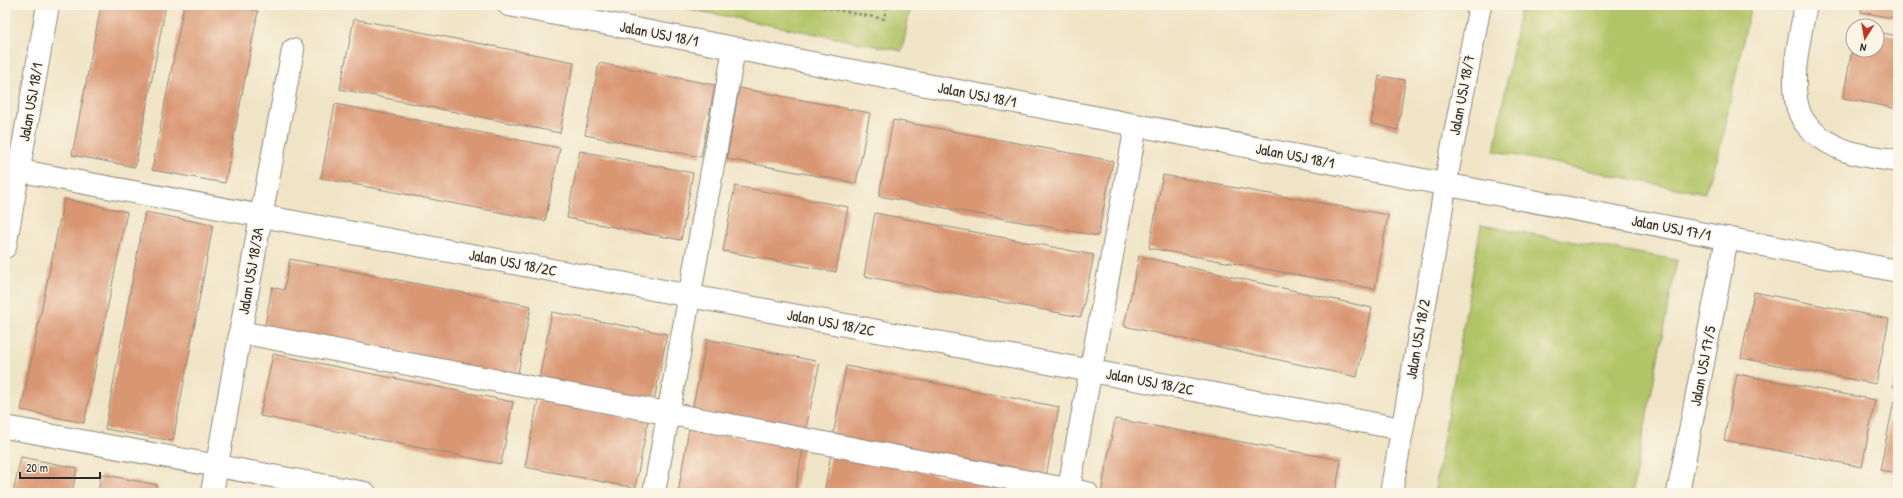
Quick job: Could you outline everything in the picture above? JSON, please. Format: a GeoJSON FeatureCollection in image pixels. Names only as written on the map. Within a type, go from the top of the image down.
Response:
{"type":"FeatureCollection","features":[{"type":"Feature","properties":{"kind":"street","name":"Jalan USJ 18/1"},"geometry":{"type":"LineString","coordinates":[[5,247],[12,170],[48,5]]}},
{"type":"Feature","properties":{"kind":"street","name":"Jalan USJ 18/1"},"geometry":{"type":"LineString","coordinates":[[509,5],[1445,185]]}},
{"type":"Feature","properties":{"kind":"street","name":"Jalan USJ 18/7"},"geometry":{"type":"LineString","coordinates":[[1445,185],[1480,5]]}},
{"type":"Feature","properties":{"kind":"street"},"geometry":{"type":"LineString","coordinates":[[1806,5],[1798,50],[1796,74],[1796,95],[1800,115],[1812,130],[1828,143],[1850,152],[1898,161]]}},
{"type":"Feature","properties":{"kind":"street"},"geometry":{"type":"LineString","coordinates":[[654,493],[734,48]]}},
{"type":"Feature","properties":{"kind":"street","name":"Jalan USJ 18/3A"},"geometry":{"type":"LineString","coordinates":[[212,493],[261,216],[293,50]]}},
{"type":"Feature","properties":{"kind":"street"},"geometry":{"type":"LineString","coordinates":[[240,332],[1075,492],[1091,371],[1136,126]]}},
{"type":"Feature","properties":{"kind":"street","name":"Jalan USJ 18/2C"},"geometry":{"type":"LineString","coordinates":[[12,170],[1402,429]]}},
{"type":"Feature","properties":{"kind":"street","name":"Jalan USJ 17/1"},"geometry":{"type":"LineString","coordinates":[[1445,185],[1898,271]]}},
{"type":"Feature","properties":{"kind":"street","name":"Jalan USJ 18/2"},"geometry":{"type":"LineString","coordinates":[[1391,493],[1445,185]]}},
{"type":"Feature","properties":{"kind":"street","name":"Jalan USJ 17/5"},"geometry":{"type":"LineString","coordinates":[[1683,492],[1727,238]]}},
{"type":"Feature","properties":{"kind":"street"},"geometry":{"type":"LineString","coordinates":[[5,426],[365,493]]}},
{"type":"Feature","properties":{"kind":"path"},"geometry":{"type":"LineString","coordinates":[[811,5],[884,19],[887,5]]}},
{"type":"Feature","properties":{"kind":"green space"},"geometry":{"type":"Polygon","coordinates":[[[669,5],[911,5],[902,51],[669,5]]]}},
{"type":"Feature","properties":{"kind":"green space"},"geometry":{"type":"Polygon","coordinates":[[[1521,5],[1751,5],[1718,157],[1704,194],[1494,151],[1521,5]]]}},
{"type":"Feature","properties":{"kind":"green space"},"geometry":{"type":"Polygon","coordinates":[[[1481,225],[1677,260],[1632,493],[1434,493],[1481,225]]]}},
{"type":"Feature","properties":{"kind":"building"},"geometry":{"type":"Polygon","coordinates":[[[101,5],[166,5],[135,167],[72,155],[101,5]]]}},
{"type":"Feature","properties":{"kind":"building"},"geometry":{"type":"Polygon","coordinates":[[[184,5],[228,5],[258,11],[225,183],[152,170],[184,5]]]}},
{"type":"Feature","properties":{"kind":"building"},"geometry":{"type":"Polygon","coordinates":[[[1862,5],[1898,5],[1898,19],[1861,12],[1862,5]]]}},
{"type":"Feature","properties":{"kind":"building"},"geometry":{"type":"Polygon","coordinates":[[[354,19],[574,62],[560,133],[340,89],[354,19]]]}},
{"type":"Feature","properties":{"kind":"building"},"geometry":{"type":"Polygon","coordinates":[[[1885,34],[1898,36],[1898,109],[1843,98],[1850,58],[1885,58],[1885,34]]]}},
{"type":"Feature","properties":{"kind":"building"},"geometry":{"type":"Polygon","coordinates":[[[599,63],[715,85],[701,157],[585,135],[599,63]]]}},
{"type":"Feature","properties":{"kind":"building"},"geometry":{"type":"Polygon","coordinates":[[[1379,76],[1405,80],[1398,130],[1371,123],[1379,76]]]}},
{"type":"Feature","properties":{"kind":"building"},"geometry":{"type":"Polygon","coordinates":[[[739,88],[870,113],[856,183],[727,159],[739,88]]]}},
{"type":"Feature","properties":{"kind":"building"},"geometry":{"type":"Polygon","coordinates":[[[335,104],[560,148],[545,221],[321,178],[335,104]]]}},
{"type":"Feature","properties":{"kind":"building"},"geometry":{"type":"Polygon","coordinates":[[[893,120],[1113,161],[1098,236],[879,196],[893,120]]]}},
{"type":"Feature","properties":{"kind":"building"},"geometry":{"type":"Polygon","coordinates":[[[580,151],[693,173],[681,240],[567,218],[580,151]]]}},
{"type":"Feature","properties":{"kind":"building"},"geometry":{"type":"Polygon","coordinates":[[[1163,175],[1388,215],[1375,289],[1149,248],[1163,175]]]}},
{"type":"Feature","properties":{"kind":"building"},"geometry":{"type":"Polygon","coordinates":[[[735,186],[848,207],[836,272],[723,251],[735,186]]]}},
{"type":"Feature","properties":{"kind":"building"},"geometry":{"type":"Polygon","coordinates":[[[64,199],[127,212],[84,423],[21,410],[64,199]]]}},
{"type":"Feature","properties":{"kind":"building"},"geometry":{"type":"Polygon","coordinates":[[[145,212],[213,225],[173,441],[105,429],[145,212]]]}},
{"type":"Feature","properties":{"kind":"building"},"geometry":{"type":"Polygon","coordinates":[[[875,213],[1094,255],[1081,317],[864,276],[875,213]]]}},
{"type":"Feature","properties":{"kind":"building"},"geometry":{"type":"Polygon","coordinates":[[[1139,256],[1372,308],[1357,377],[1124,326],[1139,256]]]}},
{"type":"Feature","properties":{"kind":"building"},"geometry":{"type":"Polygon","coordinates":[[[290,259],[531,306],[517,378],[264,330],[272,287],[284,290],[290,259]]]}},
{"type":"Feature","properties":{"kind":"building"},"geometry":{"type":"Polygon","coordinates":[[[1754,292],[1889,319],[1876,384],[1741,358],[1754,292]]]}},
{"type":"Feature","properties":{"kind":"building"},"geometry":{"type":"Polygon","coordinates":[[[552,312],[667,334],[653,406],[538,384],[552,312]]]}},
{"type":"Feature","properties":{"kind":"building"},"geometry":{"type":"Polygon","coordinates":[[[707,339],[820,362],[805,433],[692,410],[707,339]]]}},
{"type":"Feature","properties":{"kind":"building"},"geometry":{"type":"Polygon","coordinates":[[[273,354],[513,402],[501,464],[260,416],[273,354]]]}},
{"type":"Feature","properties":{"kind":"building"},"geometry":{"type":"Polygon","coordinates":[[[846,366],[1059,407],[1045,482],[832,441],[846,366]]]}},
{"type":"Feature","properties":{"kind":"building"},"geometry":{"type":"Polygon","coordinates":[[[1898,367],[1898,388],[1893,387],[1898,367]]]}},
{"type":"Feature","properties":{"kind":"building"},"geometry":{"type":"Polygon","coordinates":[[[1737,374],[1875,400],[1862,467],[1724,440],[1737,374]]]}},
{"type":"Feature","properties":{"kind":"building"},"geometry":{"type":"Polygon","coordinates":[[[538,400],[648,421],[635,488],[525,467],[538,400]]]}},
{"type":"Feature","properties":{"kind":"building"},"geometry":{"type":"Polygon","coordinates":[[[1894,401],[1898,402],[1898,473],[1880,470],[1894,401]]]}},
{"type":"Feature","properties":{"kind":"building"},"geometry":{"type":"Polygon","coordinates":[[[1115,419],[1341,460],[1335,493],[1101,493],[1115,419]]]}},
{"type":"Feature","properties":{"kind":"building"},"geometry":{"type":"Polygon","coordinates":[[[689,428],[803,448],[795,493],[678,493],[689,428]]]}},
{"type":"Feature","properties":{"kind":"building"},"geometry":{"type":"Polygon","coordinates":[[[831,454],[1026,492],[1026,493],[824,493],[831,454]]]}},
{"type":"Feature","properties":{"kind":"building"},"geometry":{"type":"Polygon","coordinates":[[[21,457],[77,468],[72,493],[13,493],[21,457]]]}},
{"type":"Feature","properties":{"kind":"building"},"geometry":{"type":"Polygon","coordinates":[[[101,474],[157,485],[156,493],[98,493],[101,474]]]}}]}
